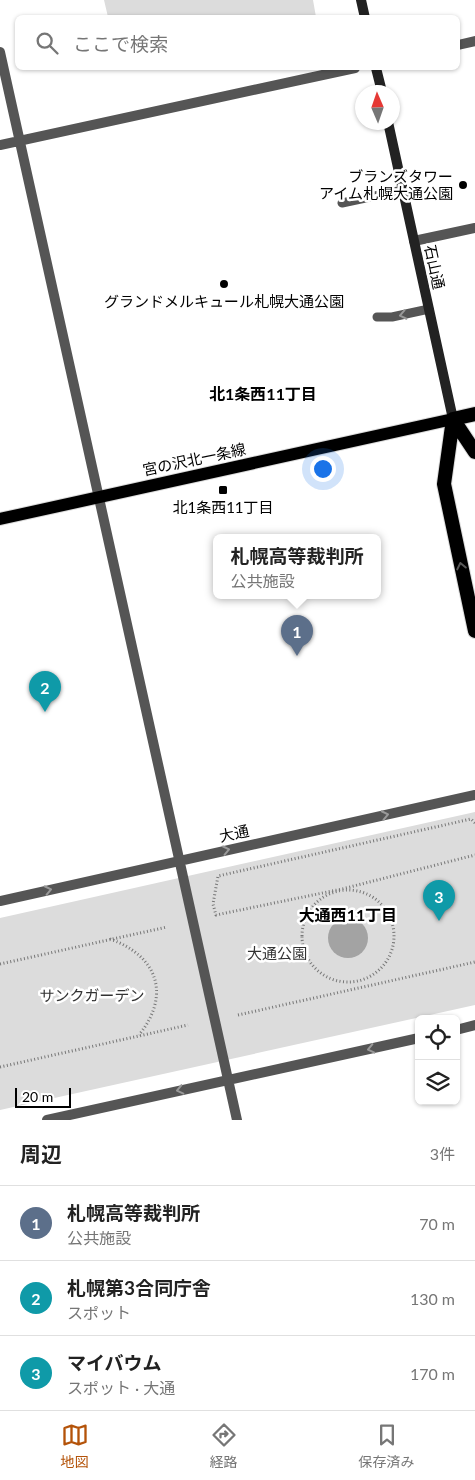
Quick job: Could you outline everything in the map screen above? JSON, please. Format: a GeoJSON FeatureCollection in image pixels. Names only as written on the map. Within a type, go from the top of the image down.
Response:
{"type":"FeatureCollection","features":[{"type":"Feature","properties":{"kind":"highway"},"geometry":{"type":"LineString","coordinates":[[453,419],[475,414]]}},
{"type":"Feature","properties":{"kind":"highway"},"geometry":{"type":"LineString","coordinates":[[453,419],[475,452]]}},
{"type":"Feature","properties":{"kind":"highway"},"geometry":{"type":"LineString","coordinates":[[453,419],[444,484],[475,631]]}},
{"type":"Feature","properties":{"kind":"main road"},"geometry":{"type":"LineString","coordinates":[[361,0],[364,15]]}},
{"type":"Feature","properties":{"kind":"main road"},"geometry":{"type":"LineString","coordinates":[[376,70],[380,85]]}},
{"type":"Feature","properties":{"kind":"main road","name":"石山通"},"geometry":{"type":"LineString","coordinates":[[390,130],[453,419]]}},
{"type":"Feature","properties":{"kind":"main road","name":"宮の沢北一条線"},"geometry":{"type":"LineString","coordinates":[[0,519],[453,419]]}},
{"type":"Feature","properties":{"kind":"street"},"geometry":{"type":"LineString","coordinates":[[460,45],[475,41]]}},
{"type":"Feature","properties":{"kind":"street"},"geometry":{"type":"LineString","coordinates":[[0,52],[237,1120]]}},
{"type":"Feature","properties":{"kind":"street"},"geometry":{"type":"LineString","coordinates":[[0,145],[346,70]]}},
{"type":"Feature","properties":{"kind":"street"},"geometry":{"type":"LineString","coordinates":[[414,241],[475,228]]}},
{"type":"Feature","properties":{"kind":"street","name":"大通"},"geometry":{"type":"LineString","coordinates":[[0,901],[475,795]]}},
{"type":"Feature","properties":{"kind":"street"},"geometry":{"type":"LineString","coordinates":[[460,1029],[475,1026]]}},
{"type":"Feature","properties":{"kind":"street"},"geometry":{"type":"LineString","coordinates":[[47,1120],[415,1039]]}},
{"type":"Feature","properties":{"kind":"lane"},"geometry":{"type":"LineString","coordinates":[[342,203],[403,190]]}},
{"type":"Feature","properties":{"kind":"lane"},"geometry":{"type":"LineString","coordinates":[[377,317],[392,317],[429,309]]}},
{"type":"Feature","properties":{"kind":"path"},"geometry":{"type":"LineString","coordinates":[[475,823],[471,819],[218,876],[213,904],[216,916],[342,889],[475,855]]}},
{"type":"Feature","properties":{"kind":"path"},"geometry":{"type":"LineString","coordinates":[[342,889],[357,890],[371,896],[382,905],[391,918],[394,932],[393,946],[387,960],[377,972],[364,979],[350,982],[334,980],[320,972],[310,961],[304,947],[302,932],[306,917],[315,904],[327,895],[342,889]]}},
{"type":"Feature","properties":{"kind":"path"},"geometry":{"type":"LineString","coordinates":[[0,964],[167,927]]}},
{"type":"Feature","properties":{"kind":"path"},"geometry":{"type":"LineString","coordinates":[[110,939],[127,945],[141,956],[151,970],[156,987],[156,1005],[149,1022],[138,1036]]}},
{"type":"Feature","properties":{"kind":"path"},"geometry":{"type":"LineString","coordinates":[[238,1014],[475,962]]}},
{"type":"Feature","properties":{"kind":"path"},"geometry":{"type":"LineString","coordinates":[[0,1067],[188,1025]]}},
{"type":"Feature","properties":{"kind":"green space"},"geometry":{"type":"Polygon","coordinates":[[[104,0],[313,0],[316,15],[108,15],[104,0]]]}},
{"type":"Feature","properties":{"kind":"green space","name":"大通公園"},"geometry":{"type":"Polygon","coordinates":[[[475,812],[475,1005],[430,1015],[415,1015],[415,1018],[0,1110],[0,918],[475,812]]]}},
{"type":"Feature","properties":{"kind":"shaded area"},"geometry":{"type":"Polygon","coordinates":[[[352,918],[359,921],[365,927],[368,938],[367,946],[359,955],[352,958],[344,958],[337,955],[329,946],[328,934],[331,927],[340,919],[352,918]]]}},
{"type":"Feature","properties":{"kind":"place","name":"ブランズタワー アイム札幌大通公園"},"geometry":{"type":"Point","coordinates":[463,185]}},
{"type":"Feature","properties":{"kind":"place","name":"グランドメルキュール札幌大通公園"},"geometry":{"type":"Point","coordinates":[224,284]}},
{"type":"Feature","properties":{"kind":"place","name":"北1条西11丁目"},"geometry":{"type":"Point","coordinates":[223,490]}},
{"type":"Feature","properties":{"kind":"place","name":"札幌高等裁判所"},"geometry":{"type":"Point","coordinates":[297,656]}},
{"type":"Feature","properties":{"kind":"place","name":"札幌第3合同庁舎"},"geometry":{"type":"Point","coordinates":[45,712]}},
{"type":"Feature","properties":{"kind":"place","name":"マイバウム"},"geometry":{"type":"Point","coordinates":[439,921]}},
{"type":"Feature","properties":{"kind":"district","name":"北1条西11丁目"},"geometry":{"type":"Point","coordinates":[263,393]}},
{"type":"Feature","properties":{"kind":"district","name":"大通西11丁目"},"geometry":{"type":"Point","coordinates":[348,914]}},
{"type":"Feature","properties":{"kind":"park label","name":"サンクガーデン"},"geometry":{"type":"Point","coordinates":[92,995]}}]}
